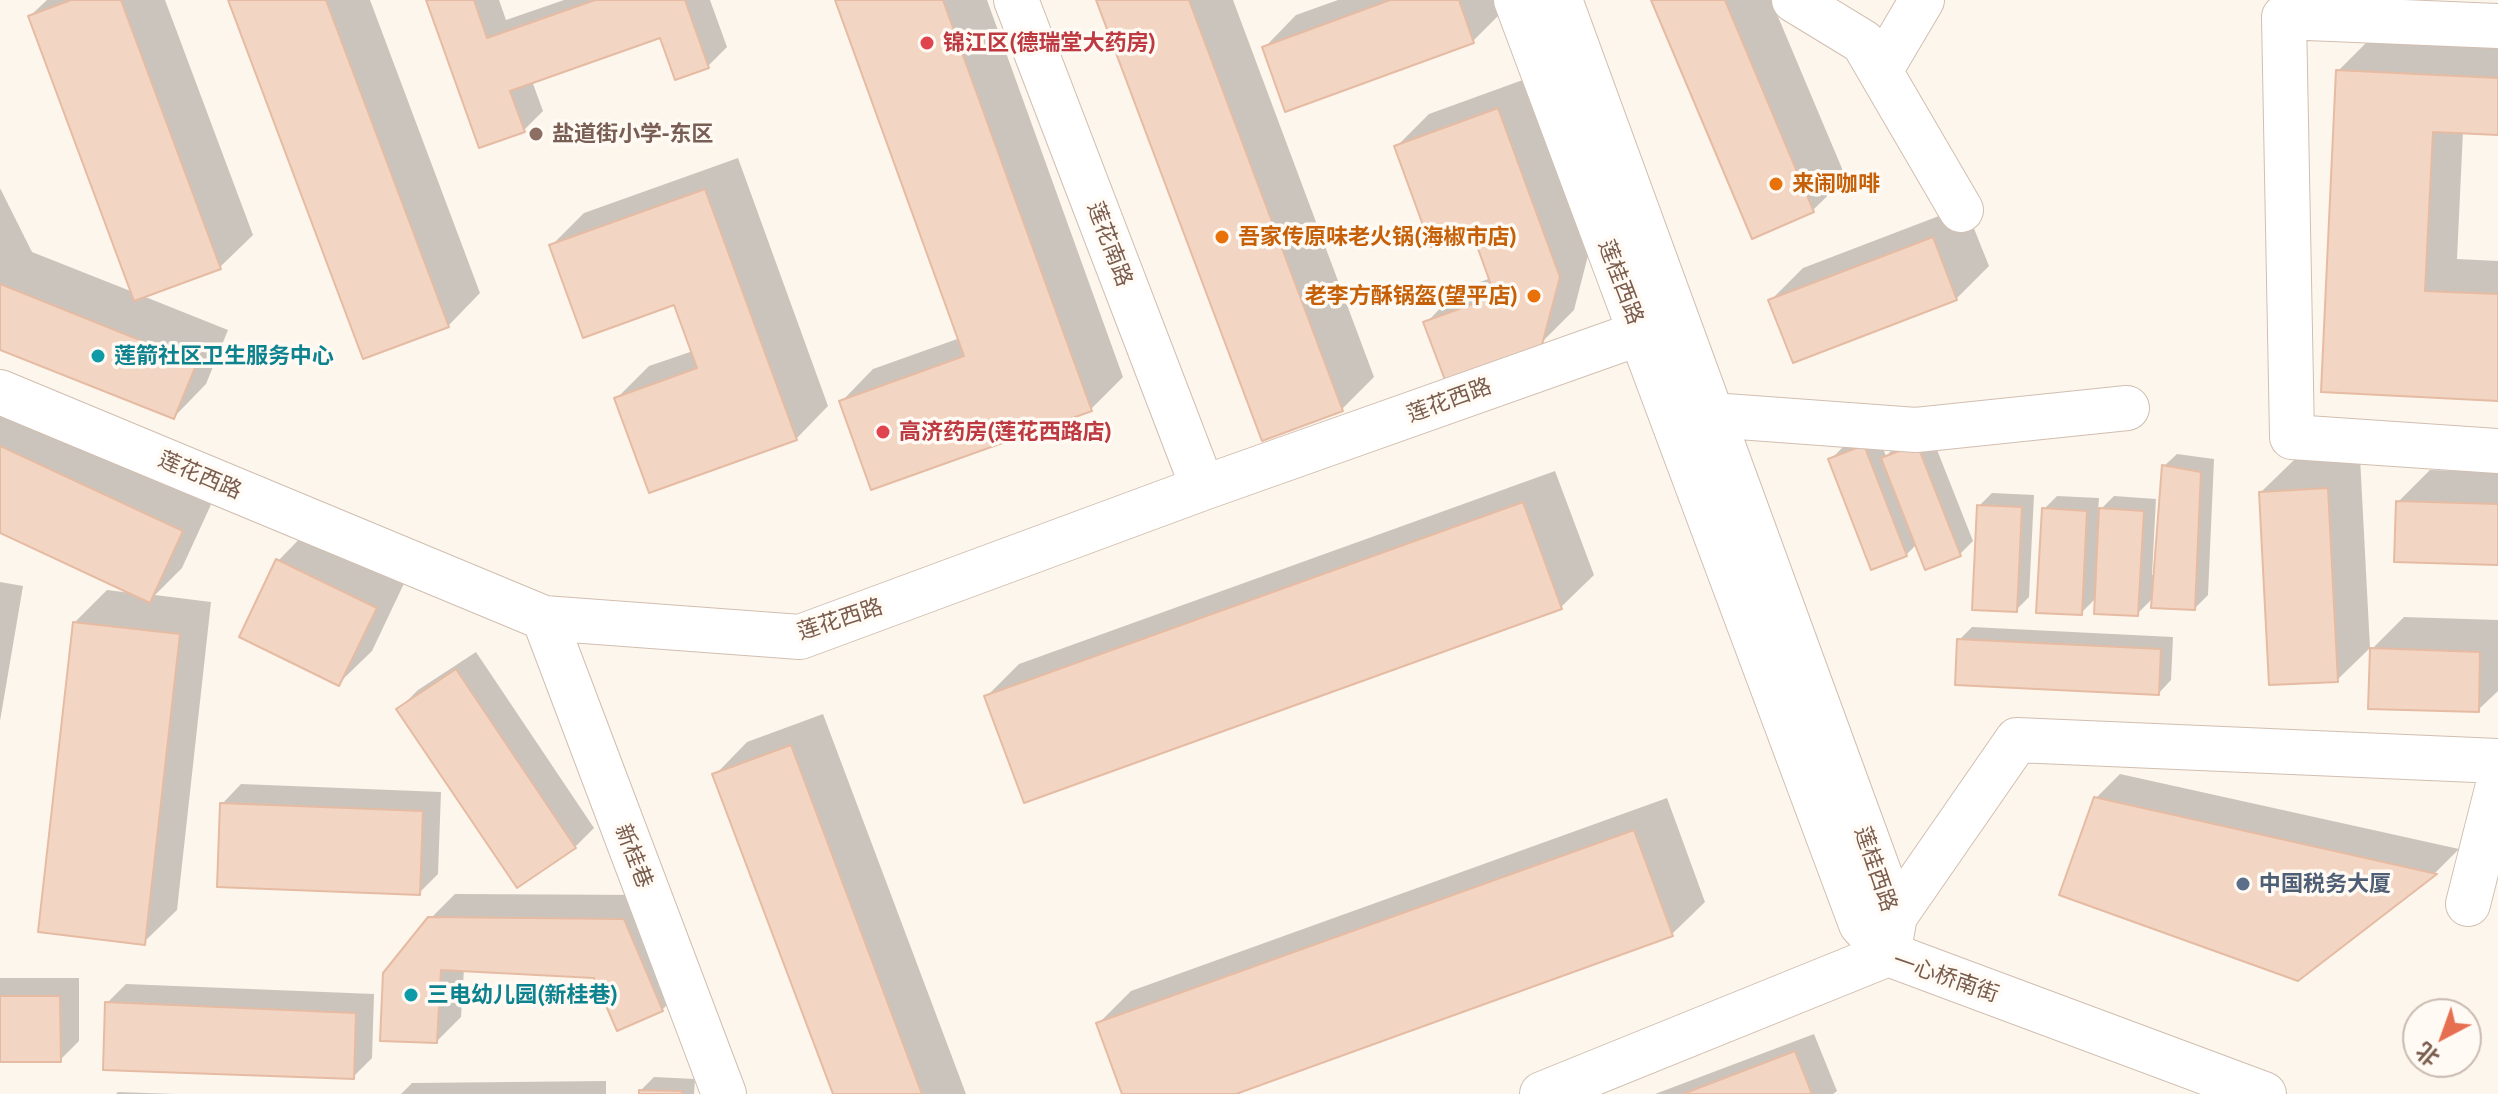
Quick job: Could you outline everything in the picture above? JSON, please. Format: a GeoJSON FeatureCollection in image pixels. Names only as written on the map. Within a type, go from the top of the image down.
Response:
{"type":"FeatureCollection","features":[{"type":"Feature","properties":{"kind":"street","name":"莲花南路"},"geometry":{"type":"LineString","coordinates":[[1016,0],[1203,488]]}},
{"type":"Feature","properties":{"kind":"street","name":"莲桂西路"},"geometry":{"type":"LineString","coordinates":[[1516,0],[1658,326],[1712,415],[1891,935]]}},
{"type":"Feature","properties":{"kind":"street","name":"莲桂西路"},"geometry":{"type":"LineString","coordinates":[[1560,0],[1658,326],[1861,924],[1891,935]]}},
{"type":"Feature","properties":{"kind":"street"},"geometry":{"type":"LineString","coordinates":[[1794,0],[1863,42],[1961,210]]}},
{"type":"Feature","properties":{"kind":"street"},"geometry":{"type":"LineString","coordinates":[[1880,71],[1922,0]]}},
{"type":"Feature","properties":{"kind":"street"},"geometry":{"type":"LineString","coordinates":[[2498,26],[2284,17],[2292,437],[2498,451]]}},
{"type":"Feature","properties":{"kind":"street","name":"莲花西路"},"geometry":{"type":"LineString","coordinates":[[0,392],[544,618],[800,637],[1203,488],[1658,326]]}},
{"type":"Feature","properties":{"kind":"street"},"geometry":{"type":"LineString","coordinates":[[1712,415],[1916,430],[2127,408]]}},
{"type":"Feature","properties":{"kind":"street","name":"新桂巷"},"geometry":{"type":"LineString","coordinates":[[544,618],[724,1094]]}},
{"type":"Feature","properties":{"kind":"street"},"geometry":{"type":"LineString","coordinates":[[1891,935],[2017,740],[2498,761]]}},
{"type":"Feature","properties":{"kind":"street"},"geometry":{"type":"LineString","coordinates":[[2468,904],[2498,785]]}},
{"type":"Feature","properties":{"kind":"street","name":"一心桥南街"},"geometry":{"type":"LineString","coordinates":[[1542,1094],[1891,935],[2264,1094]]}},
{"type":"Feature","properties":{"kind":"building"},"geometry":{"type":"Polygon","coordinates":[[[71,0],[121,0],[221,269],[134,301],[28,16],[71,0]]]}},
{"type":"Feature","properties":{"kind":"building"},"geometry":{"type":"Polygon","coordinates":[[[228,0],[326,0],[449,327],[363,359],[228,0]]]}},
{"type":"Feature","properties":{"kind":"building"},"geometry":{"type":"Polygon","coordinates":[[[426,0],[474,0],[487,38],[595,0],[685,0],[709,68],[675,80],[660,38],[510,91],[525,132],[479,148],[426,0]]]}},
{"type":"Feature","properties":{"kind":"building"},"geometry":{"type":"Polygon","coordinates":[[[835,0],[943,0],[1092,411],[871,490],[839,401],[964,356],[835,0]]]}},
{"type":"Feature","properties":{"kind":"building"},"geometry":{"type":"Polygon","coordinates":[[[1096,0],[1189,0],[1343,411],[1262,441],[1096,0]]]}},
{"type":"Feature","properties":{"kind":"building"},"geometry":{"type":"Polygon","coordinates":[[[1390,0],[1459,0],[1474,43],[1285,112],[1262,47],[1390,0]]]}},
{"type":"Feature","properties":{"kind":"building"},"geometry":{"type":"Polygon","coordinates":[[[1651,0],[1725,0],[1814,212],[1752,239],[1651,0]]]}},
{"type":"Feature","properties":{"kind":"building"},"geometry":{"type":"Polygon","coordinates":[[[2336,70],[2498,78],[2498,135],[2433,132],[2425,291],[2498,294],[2498,401],[2321,392],[2336,70]]]}},
{"type":"Feature","properties":{"kind":"building"},"geometry":{"type":"Polygon","coordinates":[[[1498,108],[1560,277],[1542,345],[1445,380],[1423,322],[1495,296],[1472,232],[1431,247],[1394,146],[1498,108]]]}},
{"type":"Feature","properties":{"kind":"building"},"geometry":{"type":"Polygon","coordinates":[[[705,189],[797,440],[649,493],[614,398],[697,368],[674,305],[583,338],[549,245],[705,189]]]}},
{"type":"Feature","properties":{"kind":"building"},"geometry":{"type":"Polygon","coordinates":[[[1933,237],[1957,300],[1793,363],[1768,300],[1933,237]]]}},
{"type":"Feature","properties":{"kind":"building","name":"莲箭社区卫生服务中心"},"geometry":{"type":"Polygon","coordinates":[[[0,284],[197,363],[174,419],[0,350],[0,284]]]}},
{"type":"Feature","properties":{"kind":"building"},"geometry":{"type":"Polygon","coordinates":[[[1917,444],[1961,556],[1925,570],[1881,458],[1917,444]]]}},
{"type":"Feature","properties":{"kind":"building"},"geometry":{"type":"Polygon","coordinates":[[[1864,445],[1907,556],[1871,570],[1828,459],[1864,445]]]}},
{"type":"Feature","properties":{"kind":"building"},"geometry":{"type":"Polygon","coordinates":[[[0,446],[183,531],[150,603],[0,533],[0,446]]]}},
{"type":"Feature","properties":{"kind":"building"},"geometry":{"type":"Polygon","coordinates":[[[2162,465],[2201,472],[2195,610],[2151,608],[2162,465]]]}},
{"type":"Feature","properties":{"kind":"building"},"geometry":{"type":"Polygon","coordinates":[[[2328,488],[2338,682],[2269,685],[2259,492],[2328,488]]]}},
{"type":"Feature","properties":{"kind":"building"},"geometry":{"type":"Polygon","coordinates":[[[2396,501],[2498,504],[2498,565],[2394,562],[2396,501]]]}},
{"type":"Feature","properties":{"kind":"building"},"geometry":{"type":"Polygon","coordinates":[[[1523,502],[1562,609],[1024,803],[984,696],[1523,502]]]}},
{"type":"Feature","properties":{"kind":"building"},"geometry":{"type":"Polygon","coordinates":[[[1977,505],[2022,507],[2017,612],[1972,610],[1977,505]]]}},
{"type":"Feature","properties":{"kind":"building"},"geometry":{"type":"Polygon","coordinates":[[[2042,508],[2087,511],[2082,615],[2036,613],[2042,508]]]}},
{"type":"Feature","properties":{"kind":"building"},"geometry":{"type":"Polygon","coordinates":[[[2099,508],[2144,511],[2138,616],[2094,614],[2099,508]]]}},
{"type":"Feature","properties":{"kind":"building"},"geometry":{"type":"Polygon","coordinates":[[[276,559],[377,608],[339,686],[239,637],[276,559]]]}},
{"type":"Feature","properties":{"kind":"building"},"geometry":{"type":"Polygon","coordinates":[[[73,622],[180,634],[145,945],[38,932],[73,622]]]}},
{"type":"Feature","properties":{"kind":"building"},"geometry":{"type":"Polygon","coordinates":[[[1957,639],[2161,649],[2159,695],[1955,685],[1957,639]]]}},
{"type":"Feature","properties":{"kind":"building"},"geometry":{"type":"Polygon","coordinates":[[[2370,648],[2480,652],[2479,712],[2368,709],[2370,648]]]}},
{"type":"Feature","properties":{"kind":"building"},"geometry":{"type":"Polygon","coordinates":[[[456,669],[576,848],[517,888],[396,709],[456,669]]]}},
{"type":"Feature","properties":{"kind":"building"},"geometry":{"type":"Polygon","coordinates":[[[791,745],[922,1094],[833,1094],[712,774],[791,745]]]}},
{"type":"Feature","properties":{"kind":"building","name":"中国税务大厦"},"geometry":{"type":"Polygon","coordinates":[[[2094,797],[2437,874],[2298,981],[2059,895],[2094,797]]]}},
{"type":"Feature","properties":{"kind":"building"},"geometry":{"type":"Polygon","coordinates":[[[220,803],[423,811],[420,895],[217,887],[220,803]]]}},
{"type":"Feature","properties":{"kind":"building"},"geometry":{"type":"Polygon","coordinates":[[[1634,830],[1673,936],[1236,1094],[1122,1094],[1096,1023],[1634,830]]]}},
{"type":"Feature","properties":{"kind":"building","name":"三电幼儿园(新桂巷)"},"geometry":{"type":"Polygon","coordinates":[[[428,917],[624,919],[663,1011],[617,1031],[594,978],[441,970],[437,1043],[380,1041],[383,973],[428,917]]]}},
{"type":"Feature","properties":{"kind":"building"},"geometry":{"type":"Polygon","coordinates":[[[0,996],[60,996],[61,1062],[0,1062],[0,996]]]}},
{"type":"Feature","properties":{"kind":"building"},"geometry":{"type":"Polygon","coordinates":[[[105,1002],[356,1013],[354,1079],[103,1070],[105,1002]]]}},
{"type":"Feature","properties":{"kind":"building"},"geometry":{"type":"Polygon","coordinates":[[[1795,1051],[1812,1094],[1683,1094],[1795,1051]]]}},
{"type":"Feature","properties":{"kind":"building"},"geometry":{"type":"Polygon","coordinates":[[[639,1090],[682,1091],[682,1094],[639,1094],[639,1090]]]}},
{"type":"Feature","properties":{"kind":"place","name":"锦江区(德瑞堂大药房)"},"geometry":{"type":"Point","coordinates":[927,43]}},
{"type":"Feature","properties":{"kind":"place","name":"盐道街小学-东区"},"geometry":{"type":"Point","coordinates":[536,134]}},
{"type":"Feature","properties":{"kind":"place","name":"来闹咖啡"},"geometry":{"type":"Point","coordinates":[1776,184]}},
{"type":"Feature","properties":{"kind":"place","name":"吾家传原味老火锅(海椒市店)"},"geometry":{"type":"Point","coordinates":[1222,237]}},
{"type":"Feature","properties":{"kind":"place","name":"老李方酥锅盔(望平店)"},"geometry":{"type":"Point","coordinates":[1534,296]}},
{"type":"Feature","properties":{"kind":"place","name":"莲箭社区卫生服务中心"},"geometry":{"type":"Point","coordinates":[98,356]}},
{"type":"Feature","properties":{"kind":"place","name":"高济药房(莲花西路店)"},"geometry":{"type":"Point","coordinates":[883,432]}},
{"type":"Feature","properties":{"kind":"place","name":"中国税务大厦"},"geometry":{"type":"Point","coordinates":[2243,884]}},
{"type":"Feature","properties":{"kind":"place","name":"三电幼儿园(新桂巷)"},"geometry":{"type":"Point","coordinates":[411,995]}}]}
